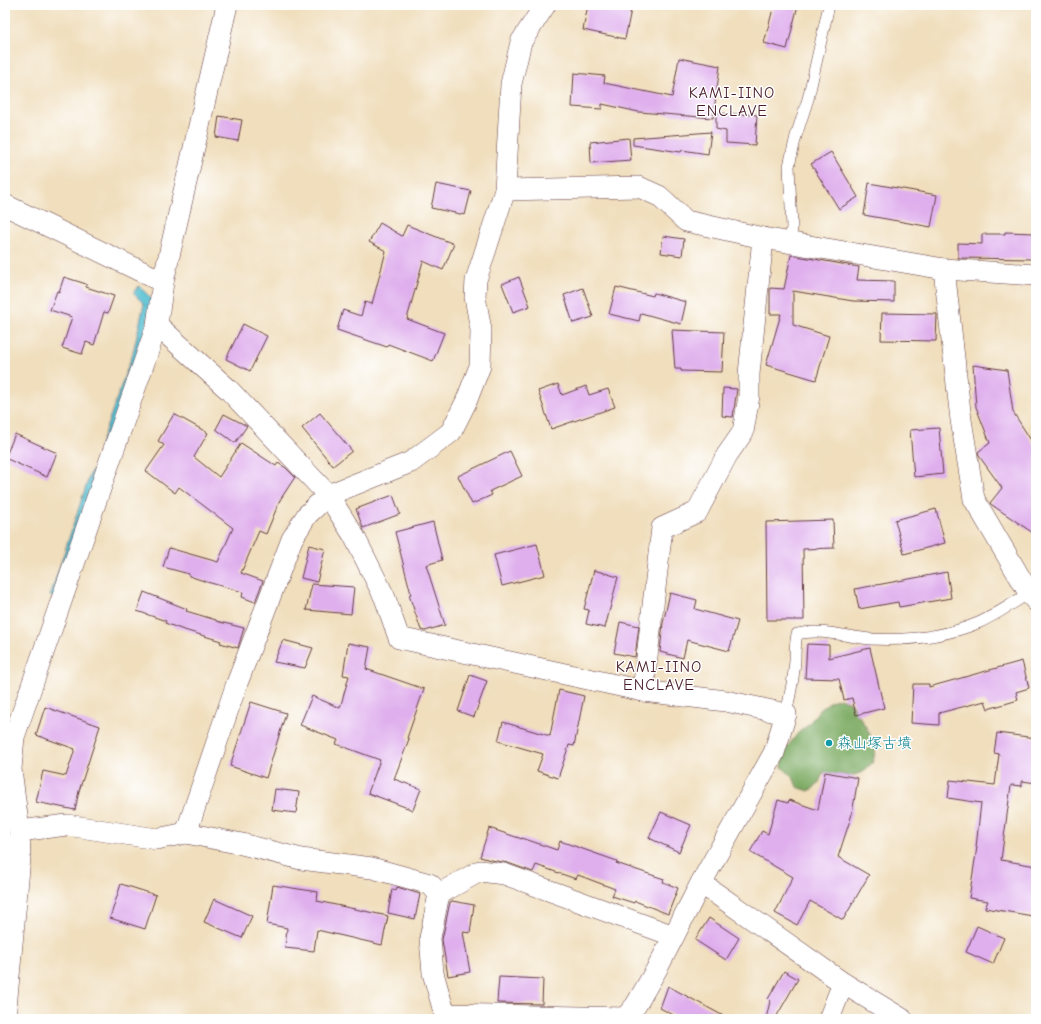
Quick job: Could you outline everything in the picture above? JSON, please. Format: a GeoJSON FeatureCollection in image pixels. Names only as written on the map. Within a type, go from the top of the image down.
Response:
{"type":"FeatureCollection","features":[{"type":"Feature","properties":{"kind":"street"},"geometry":{"type":"LineString","coordinates":[[5,1019],[20,858],[19,831],[11,769],[14,737],[157,325],[163,282],[228,5]]}},
{"type":"Feature","properties":{"kind":"street"},"geometry":{"type":"LineString","coordinates":[[186,833],[236,686],[292,539],[307,515],[328,495],[411,462],[451,432],[466,402],[480,366],[481,330],[475,297],[476,280],[505,190],[511,84],[521,42],[545,5]]}},
{"type":"Feature","properties":{"kind":"street"},"geometry":{"type":"LineString","coordinates":[[505,190],[639,187],[659,196],[686,221],[763,238],[944,269],[1036,275]]}},
{"type":"Feature","properties":{"kind":"street"},"geometry":{"type":"LineString","coordinates":[[7,211],[163,282]]}},
{"type":"Feature","properties":{"kind":"street"},"geometry":{"type":"LineString","coordinates":[[643,691],[662,528],[697,512],[727,455],[743,432],[749,396],[749,374],[763,238]]}},
{"type":"Feature","properties":{"kind":"street"},"geometry":{"type":"LineString","coordinates":[[944,269],[961,420],[974,499],[1032,597]]}},
{"type":"Feature","properties":{"kind":"street"},"geometry":{"type":"LineString","coordinates":[[157,325],[229,390],[328,495],[354,536],[385,598],[399,638],[643,691],[726,701],[786,714],[774,753],[702,882],[674,936],[636,1005],[625,1018],[445,1017],[433,973],[430,938],[439,894],[480,871],[504,874],[674,936]]}},
{"type":"Feature","properties":{"kind":"street"},"geometry":{"type":"LineString","coordinates":[[19,831],[67,825],[157,839],[186,833],[242,844],[301,859],[372,868],[430,884],[439,894]]}},
{"type":"Feature","properties":{"kind":"street"},"geometry":{"type":"LineString","coordinates":[[702,882],[843,983],[902,1019]]}},
{"type":"Feature","properties":{"kind":"street"},"geometry":{"type":"LineString","coordinates":[[829,1019],[843,983]]}},
{"type":"Feature","properties":{"kind":"lane"},"geometry":{"type":"LineString","coordinates":[[790,243],[792,227],[789,166],[796,136],[808,99],[829,5]]}},
{"type":"Feature","properties":{"kind":"lane"},"geometry":{"type":"LineString","coordinates":[[786,714],[791,694],[797,634],[808,631],[869,639],[928,637],[954,631],[979,622],[1032,597]]}},
{"type":"Feature","properties":{"kind":"green space"},"geometry":{"type":"Polygon","coordinates":[[[840,698],[850,702],[866,727],[876,747],[873,762],[863,772],[851,776],[823,773],[818,785],[809,791],[797,787],[793,777],[782,767],[784,751],[798,733],[808,725],[820,709],[831,701],[840,698]]]}},
{"type":"Feature","properties":{"kind":"water"},"geometry":{"type":"Polygon","coordinates":[[[139,286],[153,300],[141,351],[107,451],[99,448],[133,353],[144,304],[133,293],[139,286]]]}},
{"type":"Feature","properties":{"kind":"water"},"geometry":{"type":"Polygon","coordinates":[[[91,471],[101,473],[58,600],[50,596],[91,471]]]}},
{"type":"Feature","properties":{"kind":"water"},"geometry":{"type":"Polygon","coordinates":[[[5,829],[15,833],[5,976],[6,844],[5,829]]]}},
{"type":"Feature","properties":{"kind":"building"},"geometry":{"type":"Polygon","coordinates":[[[588,5],[632,5],[625,39],[583,30],[588,5]]]}},
{"type":"Feature","properties":{"kind":"building"},"geometry":{"type":"Polygon","coordinates":[[[774,5],[798,5],[787,49],[764,43],[774,5]]]}},
{"type":"Feature","properties":{"kind":"building"},"geometry":{"type":"Polygon","coordinates":[[[679,58],[720,66],[713,118],[639,112],[602,104],[602,109],[572,107],[574,73],[605,76],[604,83],[672,97],[679,58]]]}},
{"type":"Feature","properties":{"kind":"building"},"geometry":{"type":"Polygon","coordinates":[[[716,113],[757,115],[755,145],[726,143],[726,131],[716,129],[716,113]]]}},
{"type":"Feature","properties":{"kind":"building"},"geometry":{"type":"Polygon","coordinates":[[[219,116],[242,120],[238,141],[216,137],[219,116]]]}},
{"type":"Feature","properties":{"kind":"building"},"geometry":{"type":"Polygon","coordinates":[[[711,132],[708,154],[682,150],[681,152],[633,145],[633,138],[711,132]]]}},
{"type":"Feature","properties":{"kind":"building"},"geometry":{"type":"Polygon","coordinates":[[[629,138],[631,160],[591,163],[590,142],[629,138]]]}},
{"type":"Feature","properties":{"kind":"building"},"geometry":{"type":"Polygon","coordinates":[[[831,152],[858,197],[839,209],[811,164],[831,152]]]}},
{"type":"Feature","properties":{"kind":"building"},"geometry":{"type":"Polygon","coordinates":[[[869,183],[937,195],[931,227],[864,215],[869,183]]]}},
{"type":"Feature","properties":{"kind":"building"},"geometry":{"type":"Polygon","coordinates":[[[436,184],[471,191],[465,215],[431,208],[436,184]]]}},
{"type":"Feature","properties":{"kind":"building"},"geometry":{"type":"Polygon","coordinates":[[[380,223],[402,236],[407,225],[454,244],[443,270],[423,261],[407,319],[444,333],[433,361],[388,344],[387,347],[337,330],[343,310],[361,316],[365,302],[372,304],[386,251],[369,242],[380,223]]]}},
{"type":"Feature","properties":{"kind":"building"},"geometry":{"type":"Polygon","coordinates":[[[1005,232],[1035,233],[1034,259],[958,258],[958,243],[982,244],[982,234],[1005,234],[1005,232]]]}},
{"type":"Feature","properties":{"kind":"building"},"geometry":{"type":"Polygon","coordinates":[[[663,236],[684,239],[682,256],[661,253],[663,236]]]}},
{"type":"Feature","properties":{"kind":"building"},"geometry":{"type":"Polygon","coordinates":[[[791,255],[859,267],[857,280],[894,281],[894,302],[853,301],[793,291],[793,325],[829,336],[816,380],[766,365],[781,314],[770,314],[770,288],[784,289],[791,255]]]}},
{"type":"Feature","properties":{"kind":"building"},"geometry":{"type":"Polygon","coordinates":[[[64,277],[86,284],[86,287],[114,296],[108,313],[104,312],[94,345],[86,342],[82,354],[62,348],[72,317],[50,310],[57,291],[59,292],[64,277]]]}},
{"type":"Feature","properties":{"kind":"building"},"geometry":{"type":"Polygon","coordinates":[[[519,277],[530,306],[513,312],[502,284],[519,277]]]}},
{"type":"Feature","properties":{"kind":"building"},"geometry":{"type":"Polygon","coordinates":[[[616,287],[653,296],[654,293],[686,302],[681,324],[641,313],[639,321],[609,314],[616,287]]]}},
{"type":"Feature","properties":{"kind":"building"},"geometry":{"type":"Polygon","coordinates":[[[583,288],[593,317],[573,323],[564,295],[583,288]]]}},
{"type":"Feature","properties":{"kind":"building"},"geometry":{"type":"Polygon","coordinates":[[[882,313],[937,314],[936,341],[881,340],[882,313]]]}},
{"type":"Feature","properties":{"kind":"building"},"geometry":{"type":"Polygon","coordinates":[[[243,324],[267,336],[250,371],[226,359],[243,324]]]}},
{"type":"Feature","properties":{"kind":"building"},"geometry":{"type":"Polygon","coordinates":[[[672,330],[724,332],[722,372],[681,371],[681,369],[675,369],[672,330]]]}},
{"type":"Feature","properties":{"kind":"building"},"geometry":{"type":"Polygon","coordinates":[[[973,365],[1007,370],[1013,412],[1036,448],[1036,535],[990,503],[1002,488],[979,456],[978,452],[990,443],[976,407],[973,365]]]}},
{"type":"Feature","properties":{"kind":"building"},"geometry":{"type":"Polygon","coordinates":[[[558,384],[562,395],[586,386],[589,395],[608,389],[615,407],[551,429],[538,391],[558,384]]]}},
{"type":"Feature","properties":{"kind":"building"},"geometry":{"type":"Polygon","coordinates":[[[723,388],[737,389],[733,417],[722,416],[723,388]]]}},
{"type":"Feature","properties":{"kind":"building"},"geometry":{"type":"Polygon","coordinates":[[[320,413],[352,451],[333,466],[302,428],[320,413]]]}},
{"type":"Feature","properties":{"kind":"building"},"geometry":{"type":"Polygon","coordinates":[[[174,414],[208,433],[194,457],[219,477],[241,443],[276,466],[278,463],[286,468],[295,477],[280,500],[266,534],[259,531],[241,573],[263,581],[255,602],[242,597],[243,592],[163,567],[169,548],[218,562],[233,528],[179,487],[175,493],[146,471],[164,445],[158,441],[174,414]]]}},
{"type":"Feature","properties":{"kind":"building"},"geometry":{"type":"Polygon","coordinates":[[[224,414],[247,426],[235,443],[216,429],[224,414]]]}},
{"type":"Feature","properties":{"kind":"building"},"geometry":{"type":"Polygon","coordinates":[[[939,428],[943,474],[914,477],[910,430],[939,428]]]}},
{"type":"Feature","properties":{"kind":"building"},"geometry":{"type":"Polygon","coordinates":[[[15,434],[57,453],[47,477],[5,458],[15,434]]]}},
{"type":"Feature","properties":{"kind":"building"},"geometry":{"type":"Polygon","coordinates":[[[510,451],[522,476],[490,491],[492,495],[472,504],[458,476],[510,451]]]}},
{"type":"Feature","properties":{"kind":"building"},"geometry":{"type":"Polygon","coordinates":[[[393,495],[400,514],[363,528],[356,509],[393,495]]]}},
{"type":"Feature","properties":{"kind":"building"},"geometry":{"type":"Polygon","coordinates":[[[936,509],[945,543],[904,554],[895,520],[936,509]]]}},
{"type":"Feature","properties":{"kind":"building"},"geometry":{"type":"Polygon","coordinates":[[[833,520],[834,548],[803,549],[804,620],[767,620],[766,522],[833,520]]]}},
{"type":"Feature","properties":{"kind":"building"},"geometry":{"type":"Polygon","coordinates":[[[433,522],[442,560],[426,565],[445,625],[425,631],[421,630],[409,595],[411,594],[395,532],[433,522]]]}},
{"type":"Feature","properties":{"kind":"building"},"geometry":{"type":"Polygon","coordinates":[[[537,544],[545,575],[502,586],[494,555],[537,544]]]}},
{"type":"Feature","properties":{"kind":"building"},"geometry":{"type":"Polygon","coordinates":[[[309,545],[325,549],[317,582],[301,578],[309,545]]]}},
{"type":"Feature","properties":{"kind":"building"},"geometry":{"type":"Polygon","coordinates":[[[594,570],[618,577],[605,628],[586,624],[589,610],[584,609],[594,570]]]}},
{"type":"Feature","properties":{"kind":"building"},"geometry":{"type":"Polygon","coordinates":[[[947,572],[951,598],[899,607],[898,602],[859,609],[855,589],[947,572]]]}},
{"type":"Feature","properties":{"kind":"building"},"geometry":{"type":"Polygon","coordinates":[[[312,584],[354,587],[351,614],[306,610],[312,584]]]}},
{"type":"Feature","properties":{"kind":"building"},"geometry":{"type":"Polygon","coordinates":[[[144,592],[187,609],[186,611],[244,628],[238,648],[220,643],[221,641],[181,629],[165,623],[166,621],[137,611],[144,592]]]}},
{"type":"Feature","properties":{"kind":"building"},"geometry":{"type":"Polygon","coordinates":[[[670,593],[697,600],[695,609],[738,621],[729,651],[687,640],[683,658],[660,652],[663,623],[670,593]]]}},
{"type":"Feature","properties":{"kind":"building"},"geometry":{"type":"Polygon","coordinates":[[[620,622],[639,626],[635,657],[614,653],[620,622]]]}},
{"type":"Feature","properties":{"kind":"building"},"geometry":{"type":"Polygon","coordinates":[[[283,640],[313,648],[305,668],[274,662],[283,640]]]}},
{"type":"Feature","properties":{"kind":"building"},"geometry":{"type":"Polygon","coordinates":[[[348,643],[370,647],[366,669],[424,689],[407,738],[409,739],[394,779],[421,789],[413,810],[368,793],[380,760],[336,744],[338,740],[300,725],[312,696],[340,708],[349,676],[343,675],[348,643]]]}},
{"type":"Feature","properties":{"kind":"building"},"geometry":{"type":"Polygon","coordinates":[[[807,644],[829,645],[829,658],[870,648],[884,708],[856,715],[852,698],[844,700],[839,679],[805,678],[807,644]]]}},
{"type":"Feature","properties":{"kind":"building"},"geometry":{"type":"Polygon","coordinates":[[[1022,661],[1029,688],[1016,692],[1018,700],[988,709],[985,701],[939,713],[939,725],[911,723],[913,684],[929,684],[929,687],[1022,661]]]}},
{"type":"Feature","properties":{"kind":"building"},"geometry":{"type":"Polygon","coordinates":[[[470,675],[487,681],[474,717],[458,711],[470,675]]]}},
{"type":"Feature","properties":{"kind":"building"},"geometry":{"type":"Polygon","coordinates":[[[559,690],[584,696],[574,746],[569,745],[558,778],[537,771],[543,754],[498,741],[503,722],[550,736],[559,690]]]}},
{"type":"Feature","properties":{"kind":"building"},"geometry":{"type":"Polygon","coordinates":[[[251,702],[286,713],[266,778],[230,766],[251,702]]]}},
{"type":"Feature","properties":{"kind":"building"},"geometry":{"type":"Polygon","coordinates":[[[45,707],[100,726],[79,791],[75,810],[36,802],[43,771],[66,776],[75,749],[36,735],[45,707]]]}},
{"type":"Feature","properties":{"kind":"building"},"geometry":{"type":"Polygon","coordinates":[[[997,733],[1036,738],[1036,783],[1022,781],[1022,786],[1011,785],[1001,860],[1036,866],[1036,895],[1033,916],[985,908],[988,901],[969,898],[977,847],[981,803],[948,798],[950,780],[995,785],[999,754],[994,753],[997,733]]]}},
{"type":"Feature","properties":{"kind":"building"},"geometry":{"type":"Polygon","coordinates":[[[825,772],[858,778],[852,814],[838,857],[869,875],[843,920],[810,901],[797,925],[775,913],[793,877],[750,852],[762,831],[768,834],[778,800],[788,803],[789,800],[818,810],[825,772]]]}},
{"type":"Feature","properties":{"kind":"building"},"geometry":{"type":"Polygon","coordinates":[[[275,789],[299,792],[296,813],[272,810],[275,789]]]}},
{"type":"Feature","properties":{"kind":"building"},"geometry":{"type":"Polygon","coordinates":[[[661,812],[691,825],[679,852],[649,838],[661,812]]]}},
{"type":"Feature","properties":{"kind":"building"},"geometry":{"type":"Polygon","coordinates":[[[489,828],[557,850],[560,841],[617,861],[616,863],[664,879],[663,882],[678,888],[668,914],[635,901],[634,903],[612,896],[615,889],[578,875],[576,879],[536,865],[533,872],[508,863],[480,857],[489,828]]]}},
{"type":"Feature","properties":{"kind":"building"},"geometry":{"type":"Polygon","coordinates":[[[121,884],[156,895],[145,929],[110,918],[121,884]]]}},
{"type":"Feature","properties":{"kind":"building"},"geometry":{"type":"Polygon","coordinates":[[[273,885],[318,892],[317,901],[388,916],[382,945],[317,930],[314,951],[285,948],[287,928],[267,924],[273,885]]]}},
{"type":"Feature","properties":{"kind":"building"},"geometry":{"type":"Polygon","coordinates":[[[397,887],[420,894],[415,919],[388,913],[392,889],[396,890],[397,887]]]}},
{"type":"Feature","properties":{"kind":"building"},"geometry":{"type":"Polygon","coordinates":[[[214,899],[252,916],[242,938],[204,922],[214,899]]]}},
{"type":"Feature","properties":{"kind":"building"},"geometry":{"type":"Polygon","coordinates":[[[452,901],[474,905],[470,933],[463,932],[470,972],[448,976],[442,940],[450,902],[452,901]]]}},
{"type":"Feature","properties":{"kind":"building"},"geometry":{"type":"Polygon","coordinates":[[[709,918],[739,938],[726,960],[695,940],[709,918]]]}},
{"type":"Feature","properties":{"kind":"building"},"geometry":{"type":"Polygon","coordinates":[[[977,926],[1004,938],[993,964],[966,952],[977,926]]]}},
{"type":"Feature","properties":{"kind":"building"},"geometry":{"type":"Polygon","coordinates":[[[784,971],[798,979],[775,1019],[766,1019],[770,1001],[768,999],[784,971]]]}},
{"type":"Feature","properties":{"kind":"building"},"geometry":{"type":"Polygon","coordinates":[[[499,977],[543,979],[542,1004],[497,1003],[499,977]]]}},
{"type":"Feature","properties":{"kind":"building"},"geometry":{"type":"Polygon","coordinates":[[[668,986],[729,1019],[681,1019],[660,1008],[668,986]]]}},
{"type":"Feature","properties":{"kind":"place","name":"森山塚古墳"},"geometry":{"type":"Point","coordinates":[829,743]}},
{"type":"Feature","properties":{"kind":"district","name":"KAMI-IINO ENCLAVE"},"geometry":{"type":"Point","coordinates":[732,102]}},
{"type":"Feature","properties":{"kind":"district","name":"KAMI-IINO ENCLAVE"},"geometry":{"type":"Point","coordinates":[659,676]}}]}
